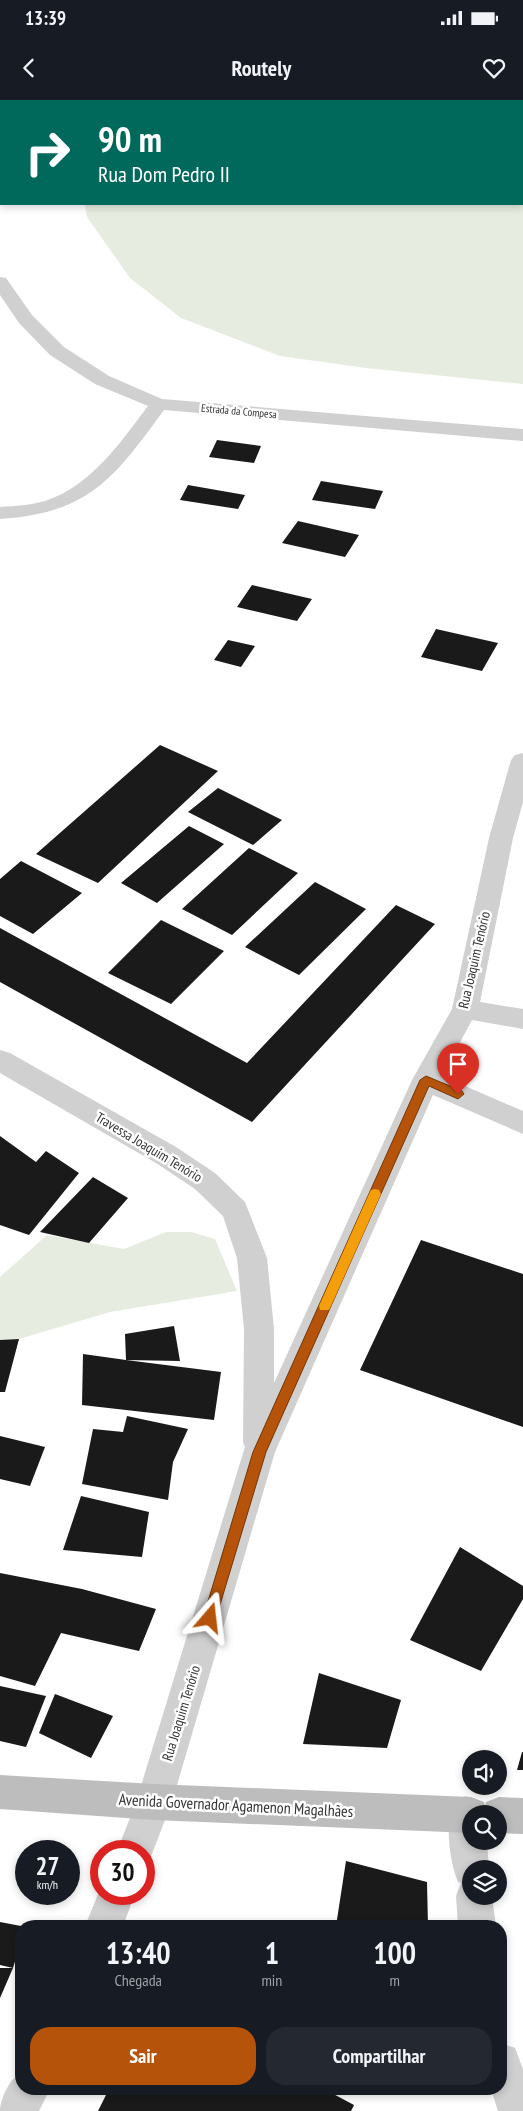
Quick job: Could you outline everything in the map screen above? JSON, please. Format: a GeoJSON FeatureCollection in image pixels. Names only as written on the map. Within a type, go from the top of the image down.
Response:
{"type":"FeatureCollection","features":[{"type":"Feature","properties":{"kind":"main road","name":"Avenida Governador Agamenon Magalhães"},"geometry":{"type":"LineString","coordinates":[[0,1792],[154,1802],[462,1814]]}},
{"type":"Feature","properties":{"kind":"main road","name":"Avenida Governador Agamenon Magalhães"},"geometry":{"type":"LineString","coordinates":[[507,1816],[523,1816]]}},
{"type":"Feature","properties":{"kind":"street","name":"Estrada da Compesa"},"geometry":{"type":"LineString","coordinates":[[0,282],[25,319],[57,351],[102,380],[159,404],[523,435]]}},
{"type":"Feature","properties":{"kind":"street"},"geometry":{"type":"LineString","coordinates":[[0,513],[15,513],[58,504],[90,486],[115,462],[159,404]]}},
{"type":"Feature","properties":{"kind":"street","name":"Rua Joaquim Tenório"},"geometry":{"type":"LineString","coordinates":[[139,1840],[154,1802],[259,1452],[426,1080],[464,1009],[512,835],[523,760]]}},
{"type":"Feature","properties":{"kind":"street"},"geometry":{"type":"LineString","coordinates":[[464,1009],[523,1020]]}},
{"type":"Feature","properties":{"kind":"street","name":"Travessa Joaquim Tenório"},"geometry":{"type":"LineString","coordinates":[[0,1060],[166,1155],[205,1181],[235,1210],[252,1258],[259,1329],[259,1452]]}},
{"type":"Feature","properties":{"kind":"street"},"geometry":{"type":"LineString","coordinates":[[426,1080],[523,1122]]}},
{"type":"Feature","properties":{"kind":"street"},"geometry":{"type":"LineString","coordinates":[[106,1920],[113,1905]]}},
{"type":"Feature","properties":{"kind":"street"},"geometry":{"type":"LineString","coordinates":[[475,1905],[476,1920]]}},
{"type":"Feature","properties":{"kind":"street"},"geometry":{"type":"LineString","coordinates":[[507,2079],[518,2111]]}},
{"type":"Feature","properties":{"kind":"street"},"geometry":{"type":"LineString","coordinates":[[17,2111],[26,2095]]}},
{"type":"Feature","properties":{"kind":"shaded area"},"geometry":{"type":"Polygon","coordinates":[[[85,205],[523,205],[523,384],[366,368],[280,356],[181,318],[130,278],[87,217],[85,205]]]}},
{"type":"Feature","properties":{"kind":"shaded area"},"geometry":{"type":"Polygon","coordinates":[[[166,1232],[191,1232],[215,1239],[237,1291],[110,1312],[19,1339],[0,1340],[0,1277],[47,1235],[124,1249],[166,1232]]]}},
{"type":"Feature","properties":{"kind":"building"},"geometry":{"type":"Polygon","coordinates":[[[217,440],[261,446],[254,463],[209,457],[217,440]]]}},
{"type":"Feature","properties":{"kind":"building"},"geometry":{"type":"Polygon","coordinates":[[[321,481],[383,491],[375,509],[312,500],[321,481]]]}},
{"type":"Feature","properties":{"kind":"building"},"geometry":{"type":"Polygon","coordinates":[[[188,485],[245,495],[238,509],[180,500],[188,485]]]}},
{"type":"Feature","properties":{"kind":"building"},"geometry":{"type":"Polygon","coordinates":[[[298,521],[359,535],[345,557],[282,543],[298,521]]]}},
{"type":"Feature","properties":{"kind":"building"},"geometry":{"type":"Polygon","coordinates":[[[252,585],[312,599],[297,621],[237,607],[252,585]]]}},
{"type":"Feature","properties":{"kind":"building"},"geometry":{"type":"Polygon","coordinates":[[[436,629],[498,643],[482,671],[421,657],[436,629]]]}},
{"type":"Feature","properties":{"kind":"building"},"geometry":{"type":"Polygon","coordinates":[[[228,640],[255,646],[241,667],[214,660],[228,640]]]}},
{"type":"Feature","properties":{"kind":"building"},"geometry":{"type":"Polygon","coordinates":[[[160,745],[218,771],[98,883],[36,854],[160,745]]]}},
{"type":"Feature","properties":{"kind":"building"},"geometry":{"type":"Polygon","coordinates":[[[218,788],[282,820],[253,845],[188,812],[218,788]]]}},
{"type":"Feature","properties":{"kind":"building"},"geometry":{"type":"Polygon","coordinates":[[[189,826],[224,844],[157,903],[121,883],[189,826]]]}},
{"type":"Feature","properties":{"kind":"building"},"geometry":{"type":"Polygon","coordinates":[[[249,848],[298,873],[232,935],[182,909],[249,848]]]}},
{"type":"Feature","properties":{"kind":"building"},"geometry":{"type":"Polygon","coordinates":[[[21,861],[82,893],[33,934],[0,916],[0,879],[21,861]]]}},
{"type":"Feature","properties":{"kind":"building"},"geometry":{"type":"Polygon","coordinates":[[[315,882],[366,909],[299,975],[245,947],[315,882]]]}},
{"type":"Feature","properties":{"kind":"building"},"geometry":{"type":"Polygon","coordinates":[[[396,905],[435,924],[252,1122],[0,982],[0,928],[247,1063],[396,905]]]}},
{"type":"Feature","properties":{"kind":"building"},"geometry":{"type":"Polygon","coordinates":[[[161,920],[224,951],[171,1004],[108,973],[161,920]]]}},
{"type":"Feature","properties":{"kind":"building"},"geometry":{"type":"Polygon","coordinates":[[[0,1136],[36,1162],[46,1151],[79,1173],[29,1235],[0,1225],[0,1136]]]}},
{"type":"Feature","properties":{"kind":"building"},"geometry":{"type":"Polygon","coordinates":[[[93,1177],[128,1198],[89,1243],[40,1232],[93,1177]]]}},
{"type":"Feature","properties":{"kind":"building"},"geometry":{"type":"Polygon","coordinates":[[[421,1240],[523,1274],[523,1427],[360,1370],[421,1240]]]}},
{"type":"Feature","properties":{"kind":"building"},"geometry":{"type":"Polygon","coordinates":[[[174,1326],[180,1361],[126,1360],[125,1334],[174,1326]]]}},
{"type":"Feature","properties":{"kind":"building"},"geometry":{"type":"Polygon","coordinates":[[[19,1339],[5,1392],[0,1392],[0,1340],[19,1339]]]}},
{"type":"Feature","properties":{"kind":"building"},"geometry":{"type":"Polygon","coordinates":[[[83,1354],[221,1372],[214,1420],[82,1405],[83,1354]]]}},
{"type":"Feature","properties":{"kind":"building"},"geometry":{"type":"Polygon","coordinates":[[[127,1416],[188,1429],[173,1462],[168,1500],[82,1484],[93,1429],[123,1432],[127,1416]]]}},
{"type":"Feature","properties":{"kind":"building"},"geometry":{"type":"Polygon","coordinates":[[[0,1436],[45,1447],[30,1486],[0,1479],[0,1436]]]}},
{"type":"Feature","properties":{"kind":"building"},"geometry":{"type":"Polygon","coordinates":[[[81,1496],[149,1512],[142,1557],[63,1550],[81,1496]]]}},
{"type":"Feature","properties":{"kind":"building"},"geometry":{"type":"Polygon","coordinates":[[[460,1547],[523,1586],[523,1599],[481,1671],[410,1640],[460,1547]]]}},
{"type":"Feature","properties":{"kind":"building"},"geometry":{"type":"Polygon","coordinates":[[[0,1573],[82,1589],[156,1609],[139,1651],[61,1633],[35,1686],[0,1676],[0,1573]]]}},
{"type":"Feature","properties":{"kind":"building"},"geometry":{"type":"Polygon","coordinates":[[[319,1673],[401,1700],[387,1748],[303,1744],[319,1673]]]}},
{"type":"Feature","properties":{"kind":"building"},"geometry":{"type":"Polygon","coordinates":[[[0,1686],[46,1696],[26,1747],[0,1741],[0,1686]]]}},
{"type":"Feature","properties":{"kind":"building"},"geometry":{"type":"Polygon","coordinates":[[[55,1694],[113,1716],[91,1758],[39,1733],[55,1694]]]}},
{"type":"Feature","properties":{"kind":"building"},"geometry":{"type":"Polygon","coordinates":[[[522,1752],[523,1770],[517,1770],[522,1752]]]}},
{"type":"Feature","properties":{"kind":"building"},"geometry":{"type":"Polygon","coordinates":[[[346,1861],[427,1882],[428,1920],[337,1920],[346,1861]]]}},
{"type":"Feature","properties":{"kind":"building"},"geometry":{"type":"Polygon","coordinates":[[[0,1922],[15,1925],[15,1962],[13,1968],[0,1965],[0,1922]]]}},
{"type":"Feature","properties":{"kind":"building"},"geometry":{"type":"Polygon","coordinates":[[[0,1968],[13,1968],[0,1998],[0,1968]]]}},
{"type":"Feature","properties":{"kind":"building"},"geometry":{"type":"Polygon","coordinates":[[[106,2095],[335,2095],[354,2105],[351,2111],[98,2111],[106,2095]]]}},
{"type":"Feature","properties":{"kind":"slow traffic"},"geometry":{"type":"LineString","coordinates":[[325,1306],[375,1194]]}},
{"type":"Feature","properties":{"kind":"route"},"geometry":{"type":"LineString","coordinates":[[210,1618],[259,1452],[426,1080],[458,1094]]}}]}
